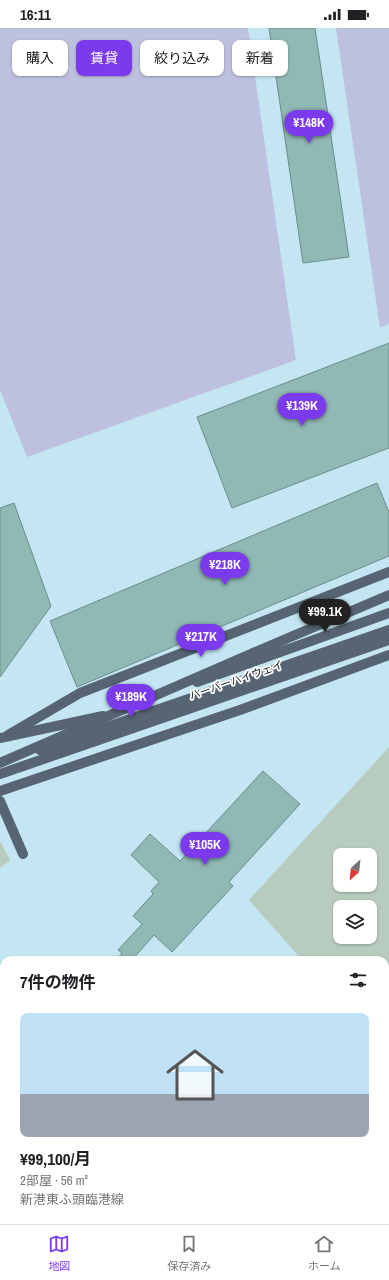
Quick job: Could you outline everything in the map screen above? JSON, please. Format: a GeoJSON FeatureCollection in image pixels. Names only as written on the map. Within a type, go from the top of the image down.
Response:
{"type":"FeatureCollection","features":[{"type":"Feature","properties":{"kind":"street"},"geometry":{"type":"LineString","coordinates":[[4,736],[80,694],[389,572]]}},
{"type":"Feature","properties":{"kind":"street"},"geometry":{"type":"LineString","coordinates":[[0,763],[389,595]]}},
{"type":"Feature","properties":{"kind":"street"},"geometry":{"type":"LineString","coordinates":[[4,736],[105,715],[389,613]]}},
{"type":"Feature","properties":{"kind":"street","name":"ハーバーハイウェイ"},"geometry":{"type":"LineString","coordinates":[[0,763],[389,630]]}},
{"type":"Feature","properties":{"kind":"street","name":"ハーバーハイウェイ"},"geometry":{"type":"LineString","coordinates":[[0,774],[389,640]]}},
{"type":"Feature","properties":{"kind":"street"},"geometry":{"type":"LineString","coordinates":[[0,791],[240,710],[389,655]]}},
{"type":"Feature","properties":{"kind":"street"},"geometry":{"type":"LineString","coordinates":[[0,800],[23,854]]}},
{"type":"Feature","properties":{"kind":"green space"},"geometry":{"type":"Polygon","coordinates":[[[389,747],[389,956],[298,956],[249,900],[389,747]]]}},
{"type":"Feature","properties":{"kind":"green space"},"geometry":{"type":"Polygon","coordinates":[[[0,841],[10,860],[0,868],[0,841]]]}},
{"type":"Feature","properties":{"kind":"water"},"geometry":{"type":"Polygon","coordinates":[[[0,28],[248,28],[250,40],[232,40],[232,76],[255,76],[296,360],[27,457],[0,390],[0,28]]]}},
{"type":"Feature","properties":{"kind":"water"},"geometry":{"type":"Polygon","coordinates":[[[336,28],[389,28],[389,324],[380,328],[336,28]]]}},
{"type":"Feature","properties":{"kind":"building"},"geometry":{"type":"Polygon","coordinates":[[[269,28],[315,28],[349,257],[303,263],[276,76],[288,76],[288,40],[271,40],[269,28]]]}},
{"type":"Feature","properties":{"kind":"building"},"geometry":{"type":"Polygon","coordinates":[[[389,343],[389,448],[232,508],[197,417],[389,343]]]}},
{"type":"Feature","properties":{"kind":"building"},"geometry":{"type":"Polygon","coordinates":[[[377,483],[389,512],[389,556],[77,687],[50,621],[377,483]]]}},
{"type":"Feature","properties":{"kind":"building"},"geometry":{"type":"Polygon","coordinates":[[[14,503],[51,606],[0,677],[0,508],[14,503]]]}},
{"type":"Feature","properties":{"kind":"building"},"geometry":{"type":"Polygon","coordinates":[[[263,771],[300,804],[229,882],[233,886],[172,952],[154,935],[136,956],[119,956],[122,953],[118,950],[142,924],[133,916],[153,894],[151,891],[159,882],[131,855],[150,834],[180,861],[263,771]]]}}]}
